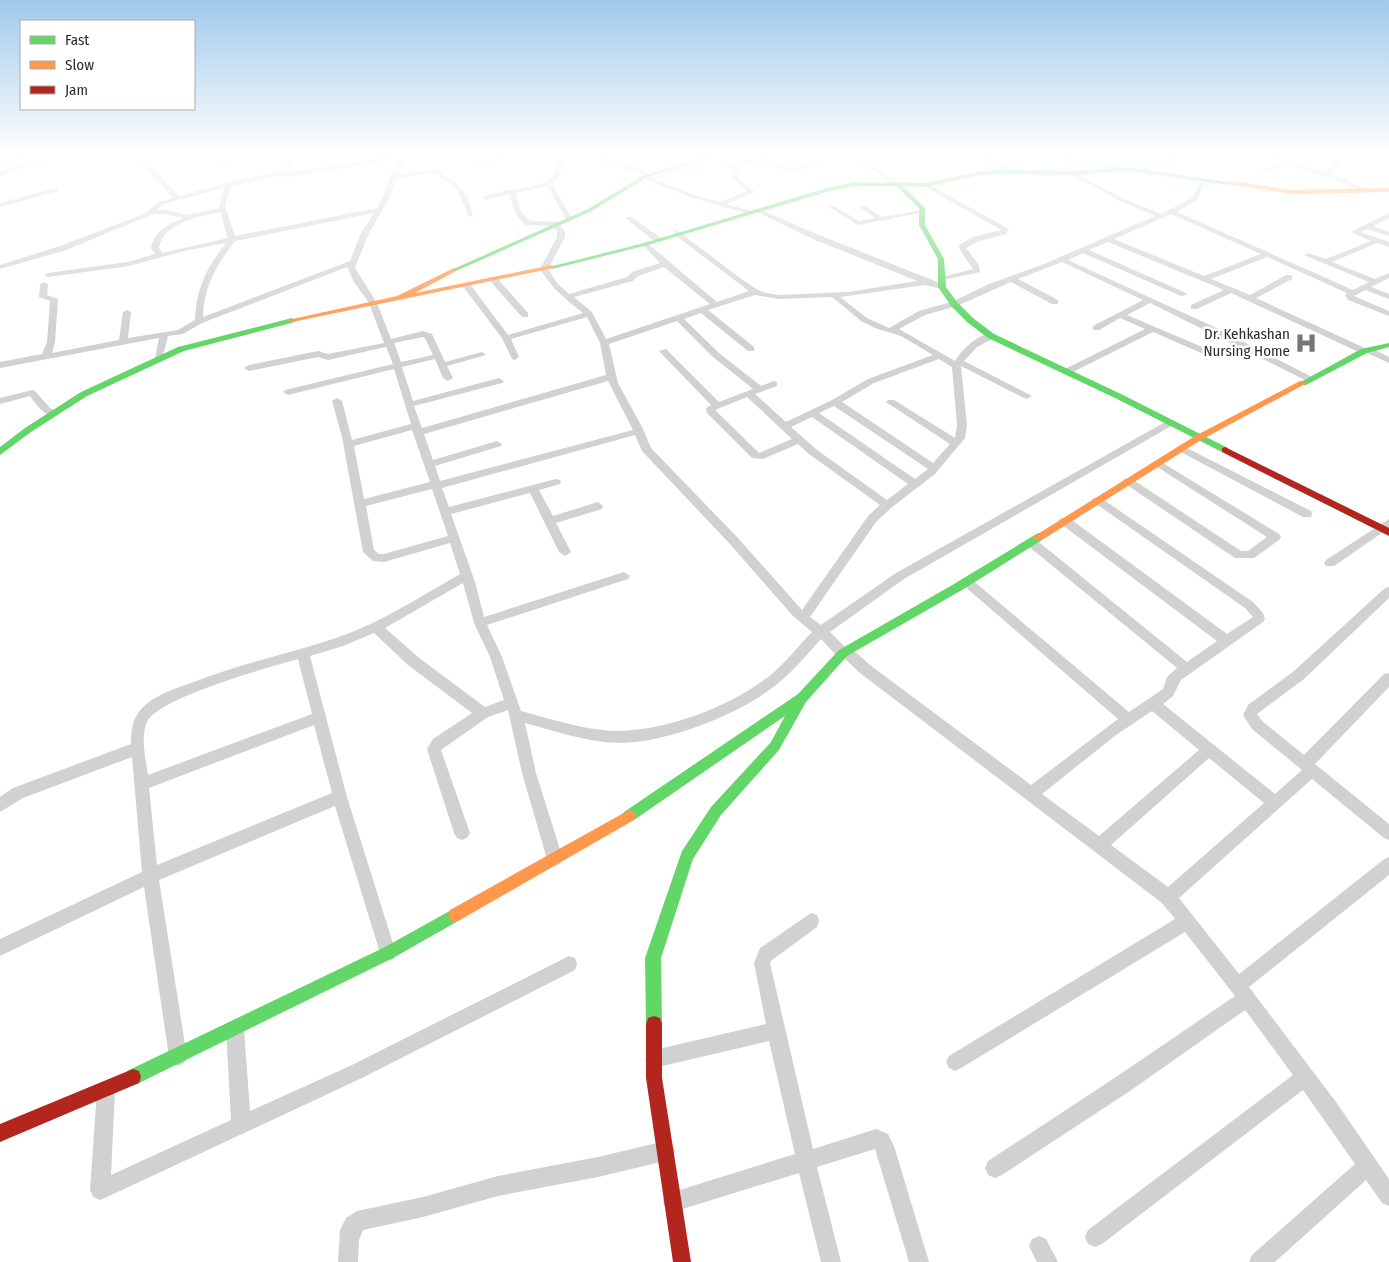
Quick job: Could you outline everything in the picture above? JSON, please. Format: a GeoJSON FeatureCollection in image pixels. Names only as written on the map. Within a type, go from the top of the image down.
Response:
{"type":"FeatureCollection","features":[{"type":"Feature","properties":{"kind":"street"},"geometry":{"type":"LineString","coordinates":[[0,267],[63,248],[152,212],[167,212],[188,217],[213,212]]}},
{"type":"Feature","properties":{"kind":"street"},"geometry":{"type":"LineString","coordinates":[[223,212],[232,240]]}},
{"type":"Feature","properties":{"kind":"street"},"geometry":{"type":"LineString","coordinates":[[48,275],[129,264],[159,254],[369,212]]}},
{"type":"Feature","properties":{"kind":"street"},"geometry":{"type":"LineString","coordinates":[[377,212],[365,233],[351,268],[358,282],[373,303],[398,366],[480,623],[496,657],[514,709],[529,773],[555,859]]}},
{"type":"Feature","properties":{"kind":"street"},"geometry":{"type":"LineString","coordinates":[[470,212],[471,216]]}},
{"type":"Feature","properties":{"kind":"street"},"geometry":{"type":"LineString","coordinates":[[517,212],[528,223],[556,225],[585,212]]}},
{"type":"Feature","properties":{"kind":"street"},"geometry":{"type":"LineString","coordinates":[[564,212],[568,218]]}},
{"type":"Feature","properties":{"kind":"street"},"geometry":{"type":"LineString","coordinates":[[399,298],[556,225],[590,212]]}},
{"type":"Feature","properties":{"kind":"street"},"geometry":{"type":"LineString","coordinates":[[0,452],[84,394],[180,349],[281,322],[544,269],[646,244],[750,212]]}},
{"type":"Feature","properties":{"kind":"street"},"geometry":{"type":"LineString","coordinates":[[755,212],[926,282]]}},
{"type":"Feature","properties":{"kind":"street"},"geometry":{"type":"LineString","coordinates":[[840,212],[858,223],[922,212],[922,226],[942,259],[942,282],[954,304],[991,336],[1386,528]]}},
{"type":"Feature","properties":{"kind":"street"},"geometry":{"type":"LineString","coordinates":[[870,212],[881,219]]}},
{"type":"Feature","properties":{"kind":"street"},"geometry":{"type":"LineString","coordinates":[[678,234],[703,255],[755,292],[779,297],[834,295],[868,292],[926,282],[942,282],[977,270],[977,267],[964,253],[962,247],[1005,230],[973,212]]}},
{"type":"Feature","properties":{"kind":"street"},"geometry":{"type":"LineString","coordinates":[[1151,212],[1161,216]]}},
{"type":"Feature","properties":{"kind":"street"},"geometry":{"type":"LineString","coordinates":[[891,330],[922,313],[954,304],[1011,279],[1063,260],[1172,212],[1353,293]]}},
{"type":"Feature","properties":{"kind":"street"},"geometry":{"type":"LineString","coordinates":[[1389,215],[1356,230],[1355,233],[1389,245]]}},
{"type":"Feature","properties":{"kind":"street"},"geometry":{"type":"LineString","coordinates":[[159,254],[155,248],[156,243],[166,228],[190,218],[188,217]]}},
{"type":"Feature","properties":{"kind":"street"},"geometry":{"type":"LineString","coordinates":[[628,218],[658,240]]}},
{"type":"Feature","properties":{"kind":"street"},"geometry":{"type":"LineString","coordinates":[[544,269],[562,234],[556,225]]}},
{"type":"Feature","properties":{"kind":"street"},"geometry":{"type":"LineString","coordinates":[[1366,226],[1389,234]]}},
{"type":"Feature","properties":{"kind":"street"},"geometry":{"type":"LineString","coordinates":[[1107,239],[1250,298],[1389,360]]}},
{"type":"Feature","properties":{"kind":"street"},"geometry":{"type":"LineString","coordinates":[[199,322],[202,284],[207,274],[232,240]]}},
{"type":"Feature","properties":{"kind":"street"},"geometry":{"type":"LineString","coordinates":[[1326,262],[1376,241]]}},
{"type":"Feature","properties":{"kind":"street"},"geometry":{"type":"LineString","coordinates":[[646,244],[665,264],[717,306]]}},
{"type":"Feature","properties":{"kind":"street"},"geometry":{"type":"LineString","coordinates":[[1082,250],[1184,294]]}},
{"type":"Feature","properties":{"kind":"street"},"geometry":{"type":"LineString","coordinates":[[1204,279],[1266,255]]}},
{"type":"Feature","properties":{"kind":"street"},"geometry":{"type":"LineString","coordinates":[[1308,255],[1375,282]]}},
{"type":"Feature","properties":{"kind":"street"},"geometry":{"type":"LineString","coordinates":[[1063,260],[1150,300],[1309,379]]}},
{"type":"Feature","properties":{"kind":"street"},"geometry":{"type":"LineString","coordinates":[[0,365],[180,332],[199,322],[352,263]]}},
{"type":"Feature","properties":{"kind":"street"},"geometry":{"type":"LineString","coordinates":[[566,297],[630,279],[635,274],[665,264]]}},
{"type":"Feature","properties":{"kind":"street"},"geometry":{"type":"LineString","coordinates":[[544,269],[554,285],[566,297],[589,314],[604,344],[611,377],[639,431],[646,449],[803,618],[864,669],[1168,897],[1305,1077],[1389,1196]]}},
{"type":"Feature","properties":{"kind":"street"},"geometry":{"type":"LineString","coordinates":[[1389,275],[1349,295],[1350,298],[1389,314]]}},
{"type":"Feature","properties":{"kind":"street"},"geometry":{"type":"LineString","coordinates":[[1250,298],[1289,277]]}},
{"type":"Feature","properties":{"kind":"street"},"geometry":{"type":"LineString","coordinates":[[492,279],[524,315]]}},
{"type":"Feature","properties":{"kind":"street"},"geometry":{"type":"LineString","coordinates":[[1011,279],[1055,302]]}},
{"type":"Feature","properties":{"kind":"street"},"geometry":{"type":"LineString","coordinates":[[44,284],[43,297],[54,299],[51,342],[46,357]]}},
{"type":"Feature","properties":{"kind":"street"},"geometry":{"type":"LineString","coordinates":[[466,285],[506,338],[515,357]]}},
{"type":"Feature","properties":{"kind":"street"},"geometry":{"type":"LineString","coordinates":[[1365,287],[1389,297]]}},
{"type":"Feature","properties":{"kind":"street"},"geometry":{"type":"LineString","coordinates":[[1194,308],[1231,290]]}},
{"type":"Feature","properties":{"kind":"street"},"geometry":{"type":"LineString","coordinates":[[604,344],[755,292]]}},
{"type":"Feature","properties":{"kind":"street"},"geometry":{"type":"LineString","coordinates":[[834,295],[856,314],[885,329],[922,344],[940,356],[1027,396]]}},
{"type":"Feature","properties":{"kind":"street"},"geometry":{"type":"LineString","coordinates":[[1096,328],[1150,300]]}},
{"type":"Feature","properties":{"kind":"street"},"geometry":{"type":"LineString","coordinates":[[704,311],[751,350]]}},
{"type":"Feature","properties":{"kind":"street"},"geometry":{"type":"LineString","coordinates":[[123,342],[127,312]]}},
{"type":"Feature","properties":{"kind":"street"},"geometry":{"type":"LineString","coordinates":[[506,338],[589,314]]}},
{"type":"Feature","properties":{"kind":"street"},"geometry":{"type":"LineString","coordinates":[[1120,315],[1211,354]]}},
{"type":"Feature","properties":{"kind":"street"},"geometry":{"type":"LineString","coordinates":[[680,319],[716,355],[761,390]]}},
{"type":"Feature","properties":{"kind":"street"},"geometry":{"type":"LineString","coordinates":[[1066,372],[1100,353],[1152,329]]}},
{"type":"Feature","properties":{"kind":"street"},"geometry":{"type":"LineString","coordinates":[[180,332],[180,349]]}},
{"type":"Feature","properties":{"kind":"street"},"geometry":{"type":"LineString","coordinates":[[159,358],[164,334]]}},
{"type":"Feature","properties":{"kind":"street"},"geometry":{"type":"LineString","coordinates":[[249,368],[318,354],[328,357],[427,334],[430,336],[448,378]]}},
{"type":"Feature","properties":{"kind":"street"},"geometry":{"type":"LineString","coordinates":[[803,618],[867,527],[887,506],[934,468],[960,438],[962,425],[958,364],[963,355],[974,345],[991,336]]}},
{"type":"Feature","properties":{"kind":"street"},"geometry":{"type":"LineString","coordinates":[[0,1133],[106,1090],[235,1029],[388,953],[555,859],[620,822],[802,698],[844,653],[967,582],[1198,438],[1366,350],[1389,345]]}},
{"type":"Feature","properties":{"kind":"street"},"geometry":{"type":"LineString","coordinates":[[663,351],[718,406]]}},
{"type":"Feature","properties":{"kind":"street"},"geometry":{"type":"LineString","coordinates":[[288,392],[398,366],[482,355]]}},
{"type":"Feature","properties":{"kind":"street"},"geometry":{"type":"LineString","coordinates":[[785,426],[835,402],[871,381],[940,356]]}},
{"type":"Feature","properties":{"kind":"street"},"geometry":{"type":"LineString","coordinates":[[348,444],[417,429],[611,377]]}},
{"type":"Feature","properties":{"kind":"street"},"geometry":{"type":"LineString","coordinates":[[409,405],[499,381]]}},
{"type":"Feature","properties":{"kind":"street"},"geometry":{"type":"LineString","coordinates":[[774,384],[711,408],[710,411],[759,457],[800,440]]}},
{"type":"Feature","properties":{"kind":"street"},"geometry":{"type":"LineString","coordinates":[[1,401],[32,393],[47,410],[54,414]]}},
{"type":"Feature","properties":{"kind":"street"},"geometry":{"type":"LineString","coordinates":[[750,394],[813,452],[887,506]]}},
{"type":"Feature","properties":{"kind":"street"},"geometry":{"type":"LineString","coordinates":[[337,401],[348,444],[369,552],[378,558],[384,558],[454,538]]}},
{"type":"Feature","properties":{"kind":"street"},"geometry":{"type":"LineString","coordinates":[[835,402],[934,468]]}},
{"type":"Feature","properties":{"kind":"street"},"geometry":{"type":"LineString","coordinates":[[891,402],[956,443]]}},
{"type":"Feature","properties":{"kind":"street"},"geometry":{"type":"LineString","coordinates":[[813,413],[916,484]]}},
{"type":"Feature","properties":{"kind":"street"},"geometry":{"type":"LineString","coordinates":[[462,833],[434,749],[438,743],[483,713],[514,709],[576,731],[621,737],[663,731],[710,716],[744,699],[777,676],[820,632],[900,576],[1170,423]]}},
{"type":"Feature","properties":{"kind":"street"},"geometry":{"type":"LineString","coordinates":[[360,504],[639,431]]}},
{"type":"Feature","properties":{"kind":"street"},"geometry":{"type":"LineString","coordinates":[[429,464],[497,444]]}},
{"type":"Feature","properties":{"kind":"street"},"geometry":{"type":"LineString","coordinates":[[1181,448],[1307,514]]}},
{"type":"Feature","properties":{"kind":"street"},"geometry":{"type":"LineString","coordinates":[[1128,481],[1239,555],[1246,557],[1273,539],[1272,535],[1158,463]]}},
{"type":"Feature","properties":{"kind":"street"},"geometry":{"type":"LineString","coordinates":[[445,512],[556,482]]}},
{"type":"Feature","properties":{"kind":"street"},"geometry":{"type":"LineString","coordinates":[[532,488],[565,552]]}},
{"type":"Feature","properties":{"kind":"street"},"geometry":{"type":"LineString","coordinates":[[1031,794],[1111,731],[1168,692],[1176,676],[1259,619],[1256,611],[1249,605],[1097,501]]}},
{"type":"Feature","properties":{"kind":"street"},"geometry":{"type":"LineString","coordinates":[[549,521],[598,506]]}},
{"type":"Feature","properties":{"kind":"street"},"geometry":{"type":"LineString","coordinates":[[1064,521],[1228,642]]}},
{"type":"Feature","properties":{"kind":"street"},"geometry":{"type":"LineString","coordinates":[[1330,563],[1386,528]]}},
{"type":"Feature","properties":{"kind":"street"},"geometry":{"type":"LineString","coordinates":[[1031,542],[1187,669]]}},
{"type":"Feature","properties":{"kind":"street"},"geometry":{"type":"LineString","coordinates":[[178,1057],[150,876],[137,728],[143,715],[163,699],[197,686],[339,642],[376,626],[466,576]]}},
{"type":"Feature","properties":{"kind":"street"},"geometry":{"type":"LineString","coordinates":[[480,623],[624,576]]}},
{"type":"Feature","properties":{"kind":"street"},"geometry":{"type":"LineString","coordinates":[[967,582],[1129,720]]}},
{"type":"Feature","properties":{"kind":"street"},"geometry":{"type":"LineString","coordinates":[[1389,591],[1299,676],[1253,709],[1250,715],[1252,720],[1389,833]]}},
{"type":"Feature","properties":{"kind":"street"},"geometry":{"type":"LineString","coordinates":[[376,626],[428,672],[483,713]]}},
{"type":"Feature","properties":{"kind":"street"},"geometry":{"type":"LineString","coordinates":[[303,654],[340,797],[388,953]]}},
{"type":"Feature","properties":{"kind":"street"},"geometry":{"type":"LineString","coordinates":[[1168,897],[1275,803],[1389,678]]}},
{"type":"Feature","properties":{"kind":"street"},"geometry":{"type":"LineString","coordinates":[[682,1262],[654,1078],[653,958],[687,856],[716,811],[776,746],[802,698]]}},
{"type":"Feature","properties":{"kind":"street"},"geometry":{"type":"LineString","coordinates":[[1153,704],[1275,803]]}},
{"type":"Feature","properties":{"kind":"street"},"geometry":{"type":"LineString","coordinates":[[142,784],[319,717]]}},
{"type":"Feature","properties":{"kind":"street"},"geometry":{"type":"LineString","coordinates":[[0,805],[18,793],[138,748]]}},
{"type":"Feature","properties":{"kind":"street"},"geometry":{"type":"LineString","coordinates":[[1099,844],[1209,750]]}},
{"type":"Feature","properties":{"kind":"street"},"geometry":{"type":"LineString","coordinates":[[0,948],[150,876],[340,797]]}},
{"type":"Feature","properties":{"kind":"street"},"geometry":{"type":"LineString","coordinates":[[995,1168],[1123,1084],[1242,992],[1389,865]]}},
{"type":"Feature","properties":{"kind":"street"},"geometry":{"type":"LineString","coordinates":[[811,921],[764,958],[762,963],[806,1162],[831,1262]]}},
{"type":"Feature","properties":{"kind":"street"},"geometry":{"type":"LineString","coordinates":[[955,1062],[1187,921]]}},
{"type":"Feature","properties":{"kind":"street"},"geometry":{"type":"LineString","coordinates":[[106,1090],[100,1190],[356,1072],[569,964]]}},
{"type":"Feature","properties":{"kind":"street"},"geometry":{"type":"LineString","coordinates":[[235,1029],[241,1125]]}},
{"type":"Feature","properties":{"kind":"street"},"geometry":{"type":"LineString","coordinates":[[654,1060],[776,1030]]}},
{"type":"Feature","properties":{"kind":"street"},"geometry":{"type":"LineString","coordinates":[[1095,1237],[1305,1077]]}},
{"type":"Feature","properties":{"kind":"street"},"geometry":{"type":"LineString","coordinates":[[673,1202],[876,1139],[881,1141],[884,1146],[919,1262]]}},
{"type":"Feature","properties":{"kind":"street"},"geometry":{"type":"LineString","coordinates":[[348,1262],[349,1232],[351,1226],[356,1221],[423,1207],[498,1186],[598,1168],[665,1151]]}},
{"type":"Feature","properties":{"kind":"street"},"geometry":{"type":"LineString","coordinates":[[1259,1262],[1368,1166]]}},
{"type":"Feature","properties":{"kind":"traffic: fast"},"geometry":{"type":"LineString","coordinates":[[454,270],[586,212]]}},
{"type":"Feature","properties":{"kind":"traffic: fast"},"geometry":{"type":"LineString","coordinates":[[552,267],[646,244],[753,212]]}},
{"type":"Feature","properties":{"kind":"traffic: fast"},"geometry":{"type":"LineString","coordinates":[[922,212],[922,225],[941,259],[942,287],[954,304],[970,320],[991,336],[1118,396],[1225,450]]}},
{"type":"Feature","properties":{"kind":"traffic: fast"},"geometry":{"type":"LineString","coordinates":[[0,452],[28,430],[84,394],[181,349],[292,320]]}},
{"type":"Feature","properties":{"kind":"traffic: fast"},"geometry":{"type":"LineString","coordinates":[[1303,383],[1364,351],[1389,345]]}},
{"type":"Feature","properties":{"kind":"traffic: fast"},"geometry":{"type":"LineString","coordinates":[[629,816],[802,698],[843,653],[958,587],[1038,537]]}},
{"type":"Feature","properties":{"kind":"traffic: fast"},"geometry":{"type":"LineString","coordinates":[[654,1024],[653,958],[687,856],[716,811],[775,746],[800,701]]}},
{"type":"Feature","properties":{"kind":"traffic: fast"},"geometry":{"type":"LineString","coordinates":[[133,1077],[388,953],[455,915]]}},
{"type":"Feature","properties":{"kind":"traffic: slow"},"geometry":{"type":"LineString","coordinates":[[399,298],[552,267]]}},
{"type":"Feature","properties":{"kind":"traffic: slow"},"geometry":{"type":"LineString","coordinates":[[292,320],[399,298],[454,270]]}},
{"type":"Feature","properties":{"kind":"traffic: slow"},"geometry":{"type":"LineString","coordinates":[[1038,537],[1198,438],[1303,383]]}},
{"type":"Feature","properties":{"kind":"traffic: slow"},"geometry":{"type":"LineString","coordinates":[[455,915],[629,816]]}},
{"type":"Feature","properties":{"kind":"traffic: jam"},"geometry":{"type":"LineString","coordinates":[[1225,450],[1389,532]]}},
{"type":"Feature","properties":{"kind":"traffic: jam"},"geometry":{"type":"LineString","coordinates":[[654,1024],[654,1078],[682,1262]]}},
{"type":"Feature","properties":{"kind":"traffic: jam"},"geometry":{"type":"LineString","coordinates":[[0,1133],[133,1077]]}},
{"type":"Feature","properties":{"kind":"place","name":"Dr. Kehkashan Nursing Home"},"geometry":{"type":"Point","coordinates":[1306,343]}}]}
